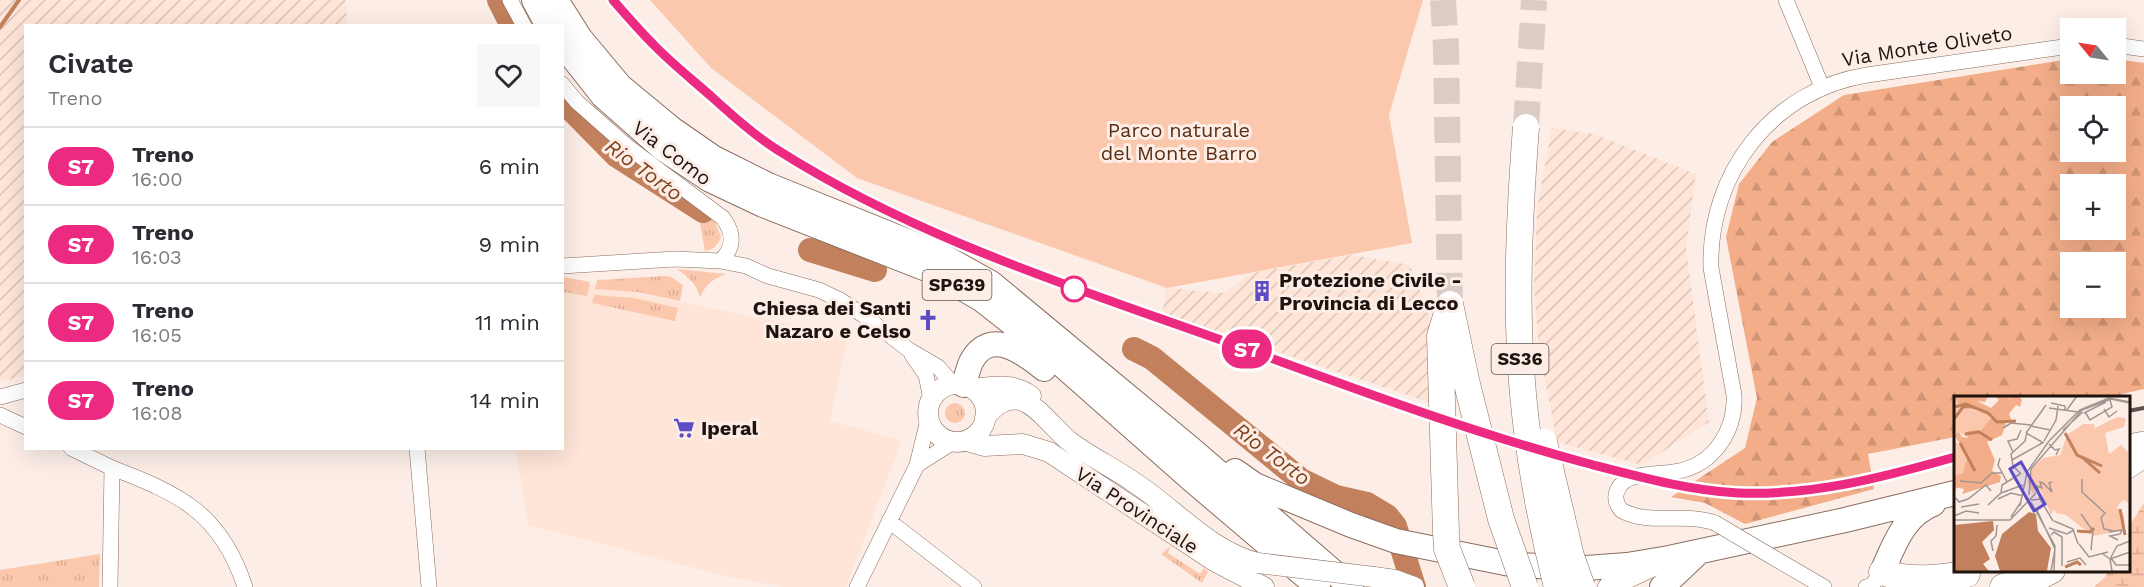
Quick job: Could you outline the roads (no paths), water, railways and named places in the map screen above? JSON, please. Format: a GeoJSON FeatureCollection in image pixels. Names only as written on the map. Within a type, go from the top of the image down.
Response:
{"type":"FeatureCollection","features":[{"type":"Feature","properties":{"kind":"highway","name":"SS36"},"geometry":{"type":"LineString","coordinates":[[1526,127],[1518,286],[1521,362],[1537,498],[1557,587]]}},
{"type":"Feature","properties":{"kind":"highway","name":"SS36"},"geometry":{"type":"LineString","coordinates":[[1518,286],[1530,369],[1549,465],[1573,563],[1582,587]]}},
{"type":"Feature","properties":{"kind":"highway","name":"SS36"},"geometry":{"type":"LineString","coordinates":[[1462,587],[1447,549],[1446,533],[1440,336],[1450,304],[1486,462],[1525,587]]}},
{"type":"Feature","properties":{"kind":"highway"},"geometry":{"type":"LineString","coordinates":[[1874,579],[1897,577],[1922,580],[1973,572]]}},
{"type":"Feature","properties":{"kind":"highway"},"geometry":{"type":"LineString","coordinates":[[1916,587],[1973,572]]}},
{"type":"Feature","properties":{"kind":"highway"},"geometry":{"type":"LineString","coordinates":[[2003,587],[2048,572]]}},
{"type":"Feature","properties":{"kind":"main road"},"geometry":{"type":"LineString","coordinates":[[534,0],[547,24]]}},
{"type":"Feature","properties":{"kind":"main road","name":"SP639"},"geometry":{"type":"LineString","coordinates":[[556,0],[580,38],[620,86],[672,129],[714,158],[768,185],[939,254],[991,283],[1190,448],[1351,587]]}},
{"type":"Feature","properties":{"kind":"main road","name":"SP639"},"geometry":{"type":"LineString","coordinates":[[564,47],[603,96],[662,148],[710,180],[763,205],[934,272],[981,299],[1036,342],[1192,480],[1318,587]]}},
{"type":"Feature","properties":{"kind":"main road"},"geometry":{"type":"LineString","coordinates":[[964,386],[970,364],[980,351],[998,344],[1014,347],[1192,480]]}},
{"type":"Feature","properties":{"kind":"main road"},"geometry":{"type":"LineString","coordinates":[[2129,445],[2144,442]]}},
{"type":"Feature","properties":{"kind":"main road"},"geometry":{"type":"LineString","coordinates":[[1190,448],[1215,458],[1255,485],[1383,537],[1515,565],[1586,568],[1628,565],[1699,552],[1954,495]]}},
{"type":"Feature","properties":{"kind":"main road"},"geometry":{"type":"LineString","coordinates":[[2129,467],[2144,457]]}},
{"type":"Feature","properties":{"kind":"main road"},"geometry":{"type":"LineString","coordinates":[[1767,536],[1954,483]]}},
{"type":"Feature","properties":{"kind":"main road"},"geometry":{"type":"LineString","coordinates":[[1874,579],[1909,520],[1918,511],[1954,495]]}},
{"type":"Feature","properties":{"kind":"main road"},"geometry":{"type":"LineString","coordinates":[[1662,587],[1699,552]]}},
{"type":"Feature","properties":{"kind":"street"},"geometry":{"type":"LineString","coordinates":[[510,0],[523,24]]}},
{"type":"Feature","properties":{"kind":"street"},"geometry":{"type":"LineString","coordinates":[[1786,0],[1822,87]]}},
{"type":"Feature","properties":{"kind":"street","name":"Via Monte Oliveto"},"geometry":{"type":"LineString","coordinates":[[1824,587],[1714,523],[1694,518],[1633,515],[1621,510],[1617,505],[1616,493],[1621,484],[1629,479],[1682,470],[1697,464],[1715,451],[1727,432],[1734,411],[1733,389],[1710,261],[1717,209],[1731,172],[1758,134],[1788,107],[1822,87],[1860,76],[2060,47]]}},
{"type":"Feature","properties":{"kind":"street"},"geometry":{"type":"LineString","coordinates":[[2126,47],[2144,49]]}},
{"type":"Feature","properties":{"kind":"street","name":"Via Como"},"geometry":{"type":"LineString","coordinates":[[564,86],[577,102],[628,147],[723,218],[729,226],[732,240],[729,250],[720,261]]}},
{"type":"Feature","properties":{"kind":"street"},"geometry":{"type":"LineString","coordinates":[[564,266],[675,260],[720,261],[746,266],[768,276],[819,290],[863,315],[909,350],[938,367],[982,399],[984,421],[991,434],[1007,444]]}},
{"type":"Feature","properties":{"kind":"street"},"geometry":{"type":"LineString","coordinates":[[909,350],[926,375],[931,399]]}},
{"type":"Feature","properties":{"kind":"street"},"geometry":{"type":"LineString","coordinates":[[857,587],[917,465],[928,420],[927,411],[931,399],[939,390],[964,386],[1008,387],[1022,390],[1035,400],[1045,418]]}},
{"type":"Feature","properties":{"kind":"street"},"geometry":{"type":"LineString","coordinates":[[0,397],[24,391]]}},
{"type":"Feature","properties":{"kind":"street"},"geometry":{"type":"LineString","coordinates":[[917,465],[976,434],[999,404],[1015,400],[1030,404],[1072,443],[1137,484],[1238,557],[1258,563],[1374,577],[1409,585]]}},
{"type":"Feature","properties":{"kind":"street"},"geometry":{"type":"LineString","coordinates":[[0,415],[24,426]]}},
{"type":"Feature","properties":{"kind":"street"},"geometry":{"type":"LineString","coordinates":[[928,420],[937,435],[960,441]]}},
{"type":"Feature","properties":{"kind":"street","name":"Via Provinciale"},"geometry":{"type":"LineString","coordinates":[[960,441],[984,446],[1023,444],[1049,452],[1214,561],[1264,587]]}},
{"type":"Feature","properties":{"kind":"street"},"geometry":{"type":"LineString","coordinates":[[75,450],[166,491],[202,514],[228,546],[237,563],[245,587]]}},
{"type":"Feature","properties":{"kind":"street"},"geometry":{"type":"LineString","coordinates":[[417,450],[429,587]]}},
{"type":"Feature","properties":{"kind":"street"},"geometry":{"type":"LineString","coordinates":[[110,587],[112,468]]}},
{"type":"Feature","properties":{"kind":"street"},"geometry":{"type":"LineString","coordinates":[[889,521],[974,587]]}},
{"type":"Feature","properties":{"kind":"street"},"geometry":{"type":"LineString","coordinates":[[1608,587],[1669,558]]}},
{"type":"Feature","properties":{"kind":"waterway"},"geometry":{"type":"LineString","coordinates":[[0,27],[19,0]]}},
{"type":"Feature","properties":{"kind":"waterway","name":"Rio Torto"},"geometry":{"type":"LineString","coordinates":[[499,0],[511,24]]}},
{"type":"Feature","properties":{"kind":"waterway","name":"Rio Torto"},"geometry":{"type":"LineString","coordinates":[[564,102],[617,156],[703,211]]}},
{"type":"Feature","properties":{"kind":"waterway","name":"Rio Torto"},"geometry":{"type":"LineString","coordinates":[[810,250],[875,270]]}},
{"type":"Feature","properties":{"kind":"waterway","name":"Rio Torto"},"geometry":{"type":"LineString","coordinates":[[1134,349],[1152,358],[1301,480],[1336,497],[1367,504],[1387,516],[1395,526],[1414,587]]}},
{"type":"Feature","properties":{"kind":"tunnel"},"geometry":{"type":"LineString","coordinates":[[1443,0],[1446,47],[1450,304]]}},
{"type":"Feature","properties":{"kind":"tunnel"},"geometry":{"type":"LineString","coordinates":[[1526,127],[1534,0]]}},
{"type":"Feature","properties":{"kind":"railway"},"geometry":{"type":"LineString","coordinates":[[613,0],[654,45],[742,124],[775,148],[817,173],[903,219],[943,238],[1077,290],[1416,412]]}},
{"type":"Feature","properties":{"kind":"railway"},"geometry":{"type":"LineString","coordinates":[[2129,411],[2144,408]]}},
{"type":"Feature","properties":{"kind":"railway"},"geometry":{"type":"LineString","coordinates":[[1736,493],[1788,492],[1836,487],[1888,476],[1954,457]]}},
{"type":"Feature","properties":{"kind":"train","name":"S7"},"geometry":{"type":"LineString","coordinates":[[613,0],[654,45],[742,124],[775,148],[817,173],[903,219],[943,238],[1077,290],[1416,412],[1513,444],[1658,482],[1736,493],[1822,489],[1890,475],[1954,457]]}},
{"type":"Feature","properties":{"kind":"place","name":"Protezione Civile - Provincia di Lecco"},"geometry":{"type":"Point","coordinates":[1262,291]}},
{"type":"Feature","properties":{"kind":"place","name":"Chiesa dei Santi Nazaro e Celso"},"geometry":{"type":"Point","coordinates":[928,320]}},
{"type":"Feature","properties":{"kind":"place","name":"Iperal"},"geometry":{"type":"Point","coordinates":[684,428]}},
{"type":"Feature","properties":{"kind":"park label","name":"Parco naturale del Monte Barro"},"geometry":{"type":"Point","coordinates":[1179,142]}}]}
